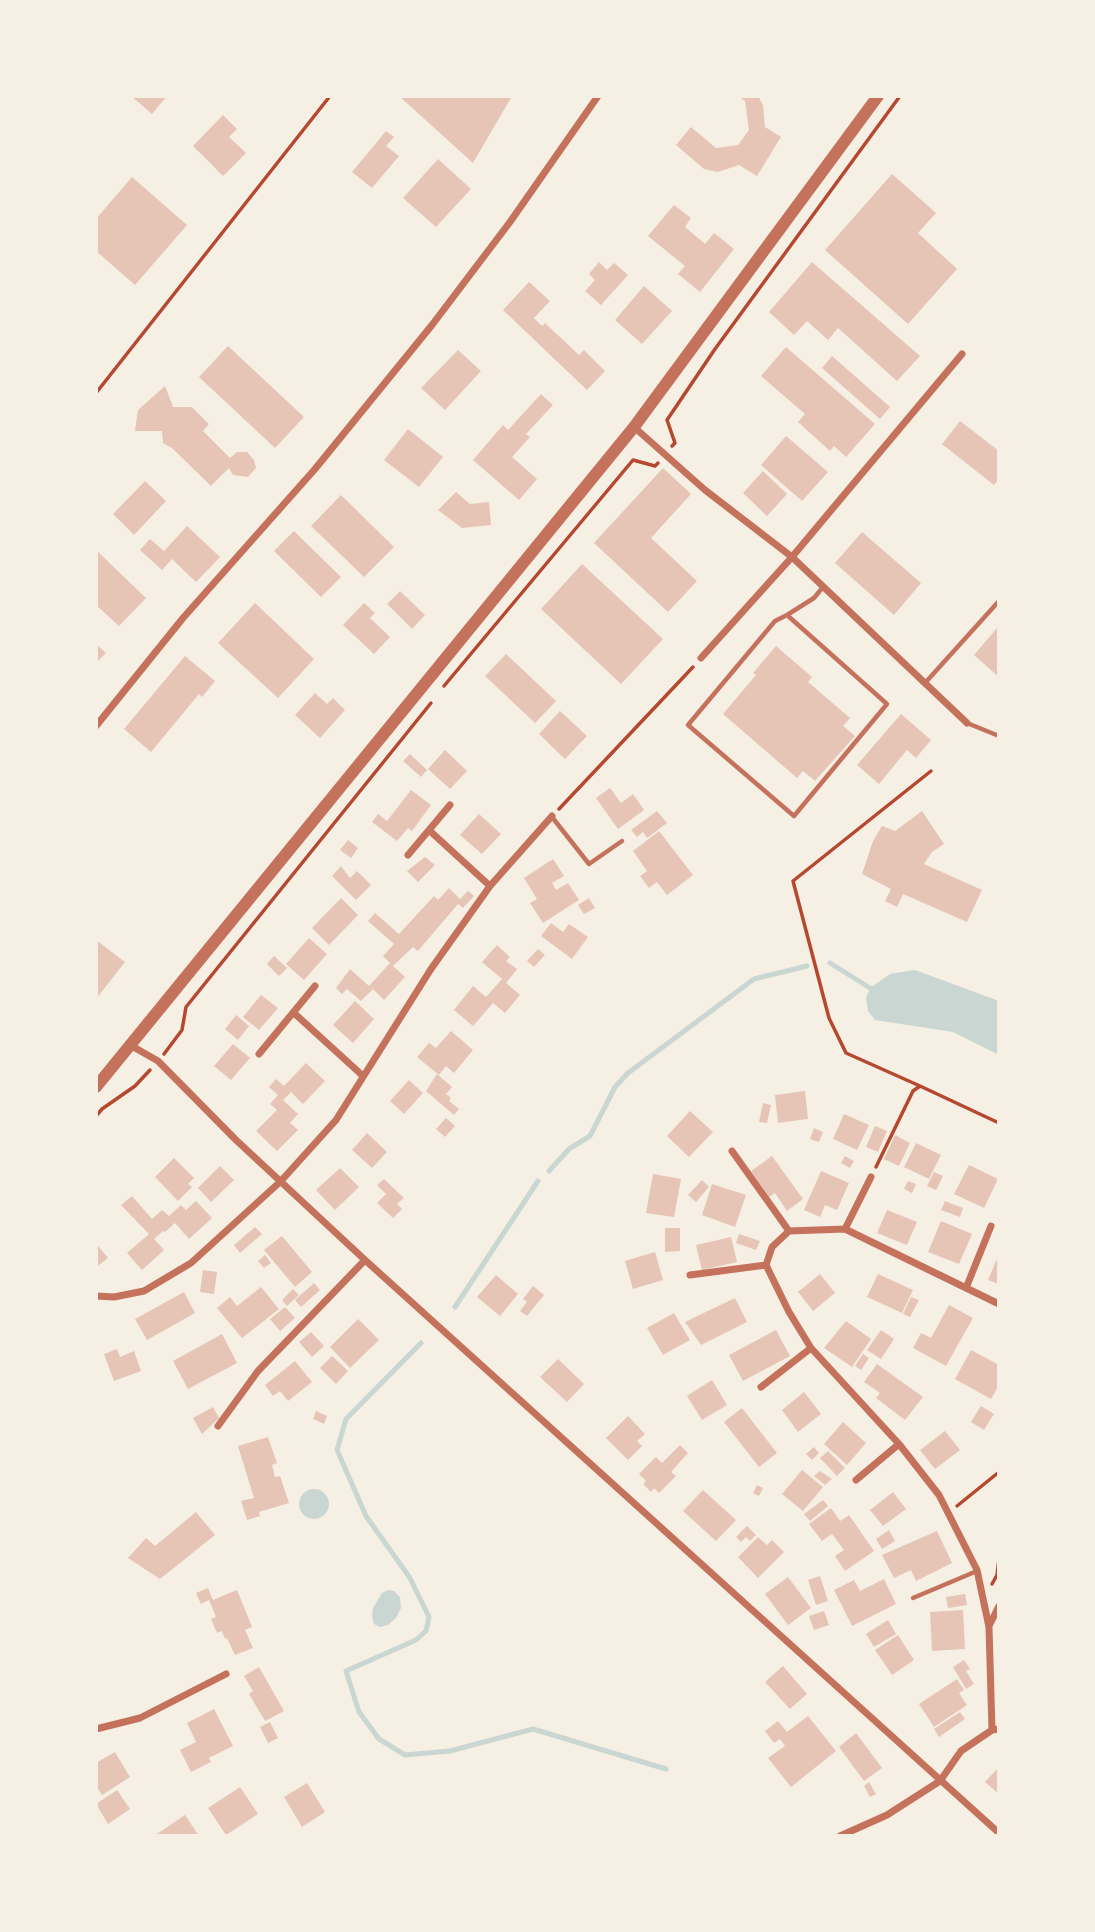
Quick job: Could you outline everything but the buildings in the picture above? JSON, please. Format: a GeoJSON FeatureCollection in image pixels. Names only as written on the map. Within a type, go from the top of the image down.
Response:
{"type":"FeatureCollection","features":[{"type":"Feature","properties":{"kind":"street"},"geometry":{"type":"LineString","coordinates":[[96,726],[183,618],[315,469],[432,325],[510,222],[598,96]]}},
{"type":"Feature","properties":{"kind":"street"},"geometry":{"type":"LineString","coordinates":[[96,1087],[634,426],[878,96]]}},
{"type":"Feature","properties":{"kind":"street"},"geometry":{"type":"LineString","coordinates":[[701,658],[792,557],[962,354]]}},
{"type":"Feature","properties":{"kind":"street"},"geometry":{"type":"LineString","coordinates":[[634,426],[705,490],[792,557],[967,723]]}},
{"type":"Feature","properties":{"kind":"street"},"geometry":{"type":"LineString","coordinates":[[408,855],[450,805]]}},
{"type":"Feature","properties":{"kind":"street"},"geometry":{"type":"LineString","coordinates":[[96,1296],[114,1297],[144,1291],[191,1263],[281,1181],[336,1120],[430,969],[489,886],[552,816]]}},
{"type":"Feature","properties":{"kind":"street"},"geometry":{"type":"LineString","coordinates":[[430,831],[489,886]]}},
{"type":"Feature","properties":{"kind":"street"},"geometry":{"type":"LineString","coordinates":[[259,1054],[315,986]]}},
{"type":"Feature","properties":{"kind":"street"},"geometry":{"type":"LineString","coordinates":[[293,1013],[363,1076]]}},
{"type":"Feature","properties":{"kind":"street"},"geometry":{"type":"LineString","coordinates":[[130,1045],[158,1061],[236,1140],[365,1260],[999,1833]]}},
{"type":"Feature","properties":{"kind":"street"},"geometry":{"type":"LineString","coordinates":[[732,1151],[789,1231]]}},
{"type":"Feature","properties":{"kind":"street"},"geometry":{"type":"LineString","coordinates":[[845,1229],[871,1177]]}},
{"type":"Feature","properties":{"kind":"street"},"geometry":{"type":"LineString","coordinates":[[966,1288],[991,1226]]}},
{"type":"Feature","properties":{"kind":"street"},"geometry":{"type":"LineString","coordinates":[[840,1836],[887,1815],[940,1781],[961,1751],[995,1729],[989,1627],[978,1570],[939,1495],[898,1444],[811,1348],[789,1312],[766,1265],[772,1247],[789,1231],[845,1229],[999,1304]]}},
{"type":"Feature","properties":{"kind":"street"},"geometry":{"type":"LineString","coordinates":[[218,1426],[258,1371],[365,1260]]}},
{"type":"Feature","properties":{"kind":"street"},"geometry":{"type":"LineString","coordinates":[[690,1275],[766,1265]]}},
{"type":"Feature","properties":{"kind":"street"},"geometry":{"type":"LineString","coordinates":[[761,1387],[811,1348]]}},
{"type":"Feature","properties":{"kind":"street"},"geometry":{"type":"LineString","coordinates":[[856,1480],[898,1444]]}},
{"type":"Feature","properties":{"kind":"street"},"geometry":{"type":"LineString","coordinates":[[989,1627],[999,1606]]}},
{"type":"Feature","properties":{"kind":"street"},"geometry":{"type":"LineString","coordinates":[[96,1729],[140,1717],[226,1674]]}},
{"type":"Feature","properties":{"kind":"lane"},"geometry":{"type":"LineString","coordinates":[[786,615],[887,704],[794,816],[688,725],[775,621],[814,598],[823,587]]}},
{"type":"Feature","properties":{"kind":"lane"},"geometry":{"type":"LineString","coordinates":[[925,683],[999,601]]}},
{"type":"Feature","properties":{"kind":"lane"},"geometry":{"type":"LineString","coordinates":[[967,723],[999,736]]}},
{"type":"Feature","properties":{"kind":"lane"},"geometry":{"type":"LineString","coordinates":[[552,816],[589,864],[622,841]]}},
{"type":"Feature","properties":{"kind":"lane"},"geometry":{"type":"LineString","coordinates":[[913,1598],[978,1570]]}},
{"type":"Feature","properties":{"kind":"path"},"geometry":{"type":"LineString","coordinates":[[96,393],[330,96]]}},
{"type":"Feature","properties":{"kind":"path"},"geometry":{"type":"LineString","coordinates":[[439,692],[633,460],[655,466],[675,443],[667,420],[715,349],[900,96]]}},
{"type":"Feature","properties":{"kind":"path"},"geometry":{"type":"LineString","coordinates":[[552,816],[701,658]]}},
{"type":"Feature","properties":{"kind":"path"},"geometry":{"type":"LineString","coordinates":[[96,1116],[102,1108],[135,1086],[158,1061],[182,1030],[186,1007],[430,703]]}},
{"type":"Feature","properties":{"kind":"path"},"geometry":{"type":"LineString","coordinates":[[931,771],[793,881],[829,1018],[846,1054],[999,1123]]}},
{"type":"Feature","properties":{"kind":"path"},"geometry":{"type":"LineString","coordinates":[[871,1177],[913,1091],[920,1086]]}},
{"type":"Feature","properties":{"kind":"path"},"geometry":{"type":"LineString","coordinates":[[948,1514],[999,1472]]}},
{"type":"Feature","properties":{"kind":"shaded area"},"geometry":{"type":"Polygon","coordinates":[[[915,970],[999,1001],[999,1055],[953,1032],[875,1020],[868,1011],[866,998],[870,988],[890,974],[915,970]]]}},
{"type":"Feature","properties":{"kind":"shaded area"},"geometry":{"type":"Polygon","coordinates":[[[314,1489],[325,1493],[329,1504],[325,1515],[314,1519],[303,1515],[299,1504],[303,1493],[314,1489]]]}},
{"type":"Feature","properties":{"kind":"shaded area"},"geometry":{"type":"Polygon","coordinates":[[[394,1591],[400,1597],[401,1608],[396,1618],[388,1625],[380,1627],[374,1624],[373,1608],[382,1593],[394,1591]]]}},
{"type":"Feature","properties":{"kind":"waterway"},"geometry":{"type":"LineString","coordinates":[[830,963],[876,989]]}},
{"type":"Feature","properties":{"kind":"waterway"},"geometry":{"type":"LineString","coordinates":[[549,1171],[569,1149],[590,1136],[615,1087],[628,1073],[754,979],[807,966]]}},
{"type":"Feature","properties":{"kind":"waterway"},"geometry":{"type":"LineString","coordinates":[[455,1307],[538,1181]]}},
{"type":"Feature","properties":{"kind":"waterway"},"geometry":{"type":"LineString","coordinates":[[421,1343],[346,1419],[337,1450],[366,1516],[410,1578],[429,1617],[426,1631],[416,1640],[346,1671],[359,1712],[379,1739],[405,1755],[450,1751],[533,1729],[666,1769]]}}]}
